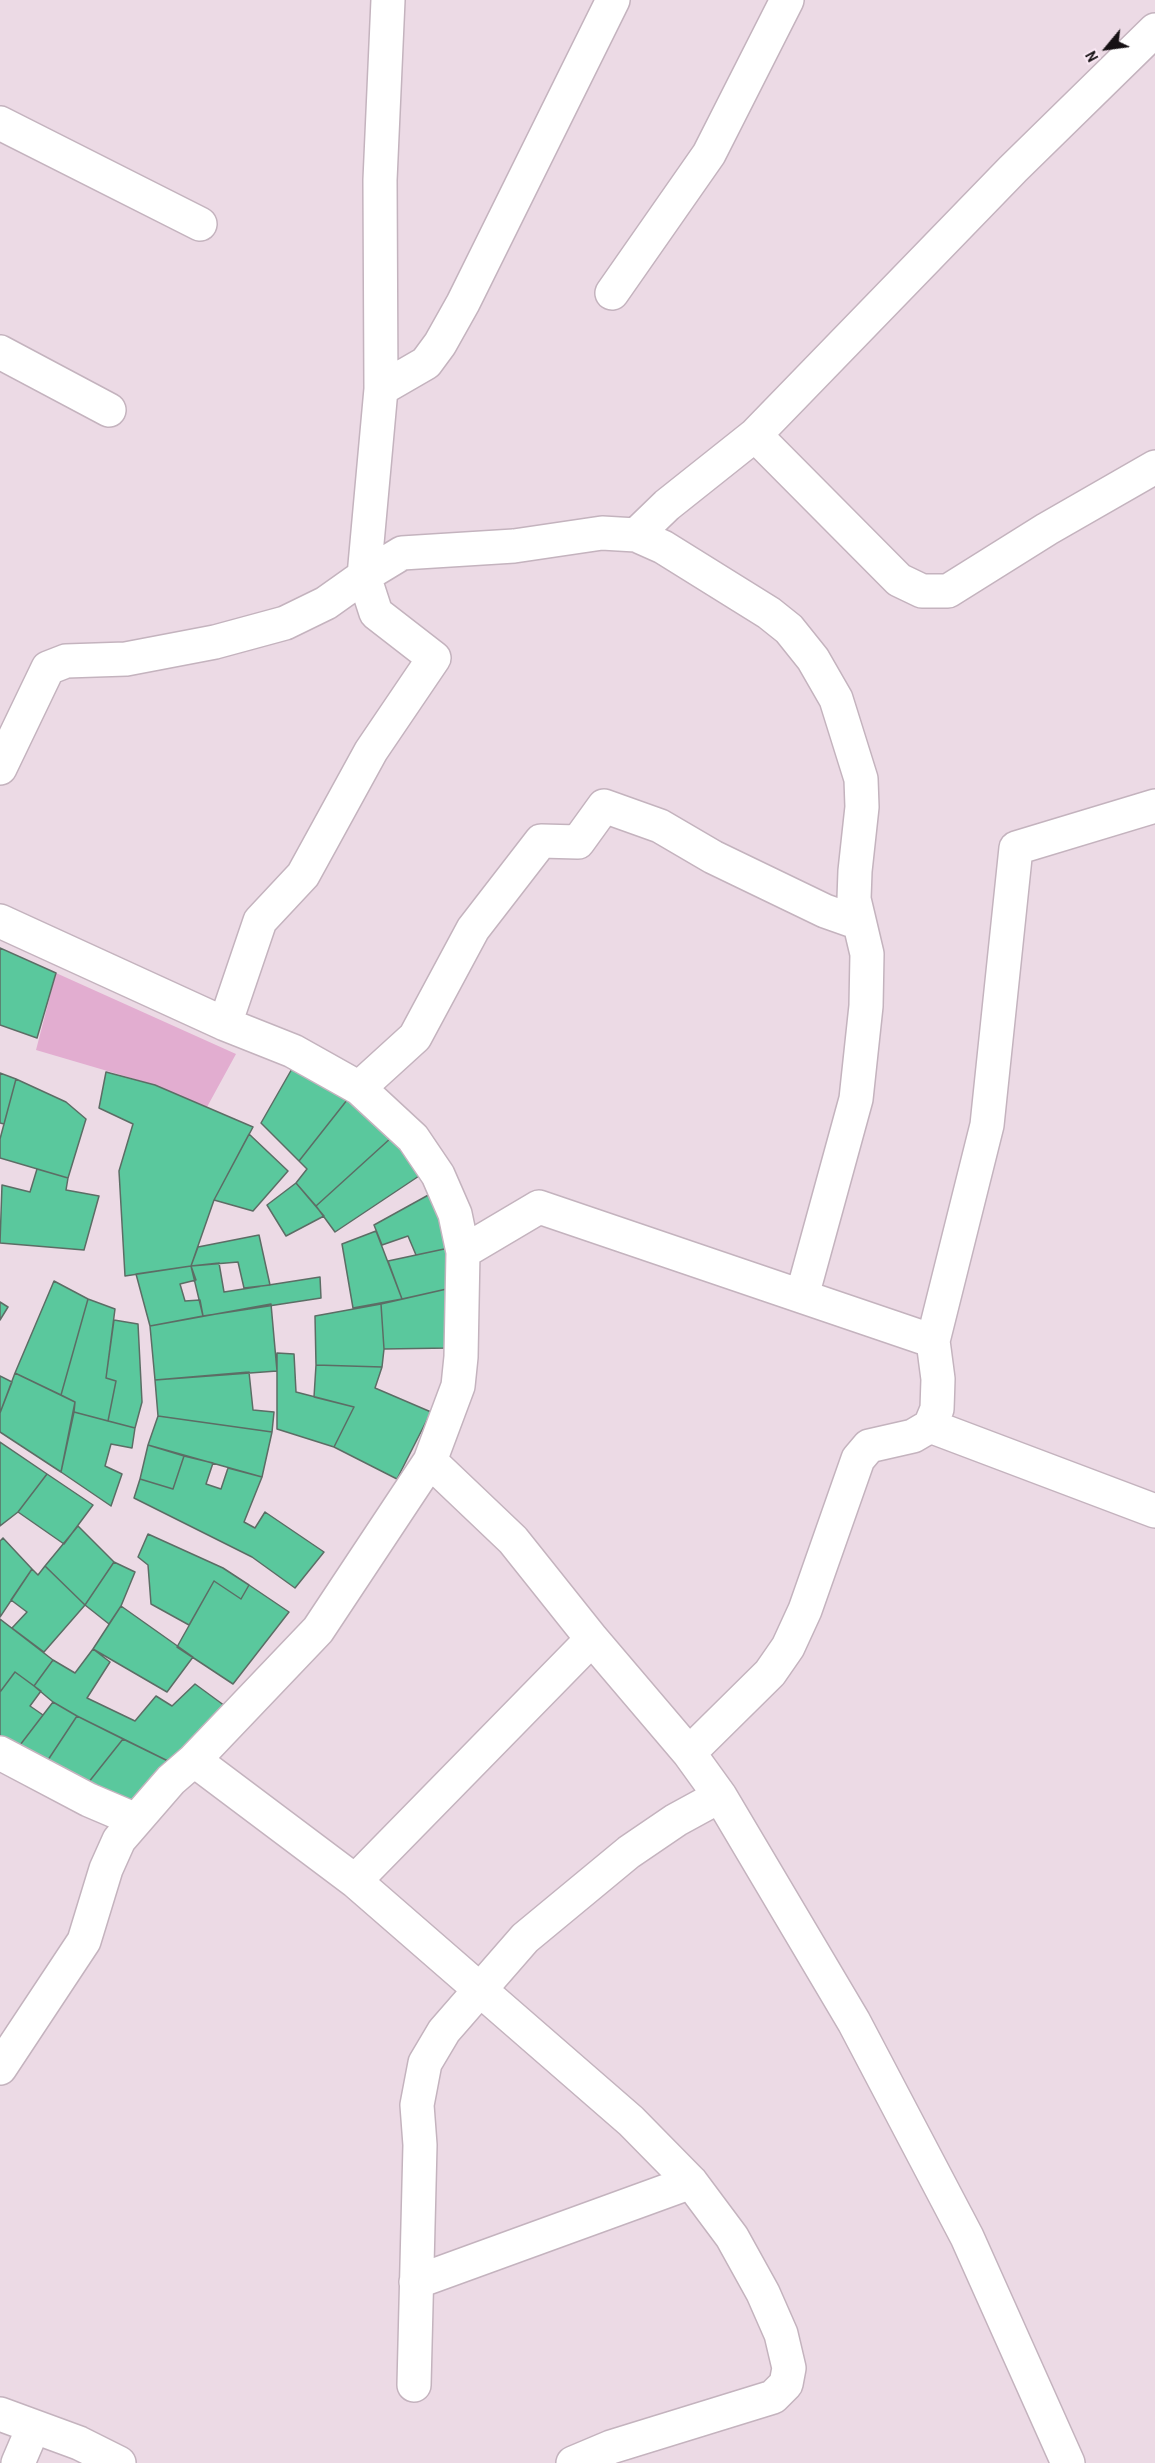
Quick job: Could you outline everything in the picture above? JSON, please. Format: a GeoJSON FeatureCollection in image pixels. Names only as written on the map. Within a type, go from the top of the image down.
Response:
{"type":"FeatureCollection","features":[{"type":"Feature","properties":{"kind":"street"},"geometry":{"type":"LineString","coordinates":[[225,1024],[260,921],[303,875],[371,751],[434,657],[376,613],[364,576],[381,389],[380,180],[388,0]]}},
{"type":"Feature","properties":{"kind":"street"},"geometry":{"type":"LineString","coordinates":[[381,389],[426,363],[440,344],[464,303],[613,0]]}},
{"type":"Feature","properties":{"kind":"street"},"geometry":{"type":"LineString","coordinates":[[612,293],[709,154],[787,0]]}},
{"type":"Feature","properties":{"kind":"street"},"geometry":{"type":"LineString","coordinates":[[636,535],[667,506],[755,435],[1013,169],[1155,30]]}},
{"type":"Feature","properties":{"kind":"street"},"geometry":{"type":"LineString","coordinates":[[0,123],[200,224]]}},
{"type":"Feature","properties":{"kind":"street"},"geometry":{"type":"LineString","coordinates":[[0,352],[109,410]]}},
{"type":"Feature","properties":{"kind":"street"},"geometry":{"type":"LineString","coordinates":[[755,435],[899,580],[921,591],[948,591],[1047,529],[1155,466]]}},
{"type":"Feature","properties":{"kind":"street"},"geometry":{"type":"LineString","coordinates":[[0,768],[48,668],[66,661],[126,658],[215,642],[285,623],[326,603],[402,553],[514,546],[602,533],[636,535],[683,558],[789,629],[813,659],[836,699],[861,779],[862,807],[855,880],[859,923],[867,954],[866,1006],[856,1099],[802,1296]]}},
{"type":"Feature","properties":{"kind":"street"},"geometry":{"type":"LineString","coordinates":[[359,1088],[415,1037],[473,929],[540,842],[578,842],[604,806],[660,826],[734,867],[825,911],[859,923]]}},
{"type":"Feature","properties":{"kind":"street"},"geometry":{"type":"LineString","coordinates":[[689,1753],[770,1673],[788,1647],[806,1610],[858,1459],[869,1446],[913,1436],[930,1426],[937,1409],[933,1341],[987,1125],[1016,848],[1155,806]]}},
{"type":"Feature","properties":{"kind":"street"},"geometry":{"type":"LineString","coordinates":[[0,921],[225,1024],[293,1051],[359,1088],[413,1138],[438,1175],[455,1214],[463,1252],[461,1357],[458,1386],[430,1461],[318,1630],[194,1760],[171,1780],[119,1840],[106,1869],[84,1941],[0,2068]]}},
{"type":"Feature","properties":{"kind":"street"},"geometry":{"type":"LineString","coordinates":[[463,1252],[539,1207],[933,1341]]}},
{"type":"Feature","properties":{"kind":"street"},"geometry":{"type":"LineString","coordinates":[[930,1426],[1155,1511]]}},
{"type":"Feature","properties":{"kind":"street"},"geometry":{"type":"LineString","coordinates":[[430,1461],[513,1540],[592,1639],[689,1753],[720,1796],[860,2032],[967,2236],[1068,2463]]}},
{"type":"Feature","properties":{"kind":"street"},"geometry":{"type":"LineString","coordinates":[[355,1881],[592,1639]]}},
{"type":"Feature","properties":{"kind":"street"},"geometry":{"type":"LineString","coordinates":[[0,1753],[89,1800],[136,1820]]}},
{"type":"Feature","properties":{"kind":"street"},"geometry":{"type":"LineString","coordinates":[[194,1760],[355,1881],[614,2106],[691,2181],[732,2237],[764,2293],[781,2334],[789,2368],[786,2384],[773,2397],[611,2447],[573,2463]]}},
{"type":"Feature","properties":{"kind":"street"},"geometry":{"type":"LineString","coordinates":[[414,2385],[420,2145],[417,2105],[425,2063],[444,2031],[525,1938],[629,1852],[676,1820],[720,1796]]}},
{"type":"Feature","properties":{"kind":"street"},"geometry":{"type":"LineString","coordinates":[[416,2282],[691,2181]]}},
{"type":"Feature","properties":{"kind":"street"},"geometry":{"type":"LineString","coordinates":[[0,2414],[79,2443],[119,2463]]}},
{"type":"Feature","properties":{"kind":"street"},"geometry":{"type":"LineString","coordinates":[[18,2463],[33,2428]]}},
{"type":"Feature","properties":{"kind":"shaded area"},"geometry":{"type":"Polygon","coordinates":[[[56,973],[236,1054],[207,1107],[155,1085],[36,1050],[56,973]]]}},
{"type":"Feature","properties":{"kind":"building"},"geometry":{"type":"Polygon","coordinates":[[[0,948],[56,973],[37,1038],[0,1025],[0,948]]]}},
{"type":"Feature","properties":{"kind":"building"},"geometry":{"type":"Polygon","coordinates":[[[293,1067],[351,1095],[299,1161],[261,1123],[293,1067]]]}},
{"type":"Feature","properties":{"kind":"building"},"geometry":{"type":"Polygon","coordinates":[[[106,1072],[155,1085],[253,1127],[214,1200],[191,1266],[125,1276],[119,1171],[133,1124],[99,1108],[106,1072]]]}},
{"type":"Feature","properties":{"kind":"building"},"geometry":{"type":"Polygon","coordinates":[[[0,1073],[16,1079],[4,1124],[0,1123],[0,1073]]]}},
{"type":"Feature","properties":{"kind":"building"},"geometry":{"type":"Polygon","coordinates":[[[16,1079],[66,1102],[86,1119],[68,1178],[0,1158],[0,1139],[16,1079]]]}},
{"type":"Feature","properties":{"kind":"building"},"geometry":{"type":"Polygon","coordinates":[[[351,1095],[392,1137],[316,1206],[296,1183],[307,1169],[299,1161],[351,1095]]]}},
{"type":"Feature","properties":{"kind":"building"},"geometry":{"type":"Polygon","coordinates":[[[249,1134],[288,1171],[253,1211],[214,1200],[249,1134]]]}},
{"type":"Feature","properties":{"kind":"building"},"geometry":{"type":"Polygon","coordinates":[[[392,1137],[419,1176],[335,1232],[316,1206],[392,1137]]]}},
{"type":"Feature","properties":{"kind":"building"},"geometry":{"type":"Polygon","coordinates":[[[37,1169],[68,1178],[66,1190],[99,1196],[84,1250],[0,1243],[2,1185],[30,1192],[37,1169]]]}},
{"type":"Feature","properties":{"kind":"building"},"geometry":{"type":"Polygon","coordinates":[[[296,1183],[324,1216],[286,1236],[267,1205],[296,1183]]]}},
{"type":"Feature","properties":{"kind":"building"},"geometry":{"type":"Polygon","coordinates":[[[432,1193],[449,1248],[416,1255],[408,1236],[382,1245],[374,1225],[432,1193]]]}},
{"type":"Feature","properties":{"kind":"building"},"geometry":{"type":"Polygon","coordinates":[[[376,1231],[402,1299],[353,1308],[342,1244],[376,1231]]]}},
{"type":"Feature","properties":{"kind":"building"},"geometry":{"type":"Polygon","coordinates":[[[259,1235],[270,1285],[244,1288],[238,1262],[191,1266],[198,1247],[259,1235]]]}},
{"type":"Feature","properties":{"kind":"building"},"geometry":{"type":"Polygon","coordinates":[[[449,1248],[451,1288],[402,1299],[388,1261],[449,1248]]]}},
{"type":"Feature","properties":{"kind":"building"},"geometry":{"type":"Polygon","coordinates":[[[219,1263],[224,1292],[320,1277],[321,1298],[203,1316],[191,1266],[219,1263]]]}},
{"type":"Feature","properties":{"kind":"building"},"geometry":{"type":"Polygon","coordinates":[[[191,1266],[196,1280],[180,1284],[185,1301],[200,1300],[203,1316],[150,1326],[136,1274],[191,1266]]]}},
{"type":"Feature","properties":{"kind":"building"},"geometry":{"type":"Polygon","coordinates":[[[54,1281],[88,1299],[61,1395],[15,1373],[54,1281]]]}},
{"type":"Feature","properties":{"kind":"building"},"geometry":{"type":"Polygon","coordinates":[[[451,1288],[449,1348],[384,1349],[381,1304],[451,1288]]]}},
{"type":"Feature","properties":{"kind":"building"},"geometry":{"type":"Polygon","coordinates":[[[88,1299],[115,1309],[106,1378],[116,1381],[108,1421],[74,1412],[75,1402],[61,1395],[88,1299]]]}},
{"type":"Feature","properties":{"kind":"building"},"geometry":{"type":"Polygon","coordinates":[[[0,1302],[8,1307],[0,1320],[0,1302]]]}},
{"type":"Feature","properties":{"kind":"building"},"geometry":{"type":"Polygon","coordinates":[[[271,1304],[277,1371],[155,1380],[150,1326],[271,1304]]]}},
{"type":"Feature","properties":{"kind":"building"},"geometry":{"type":"Polygon","coordinates":[[[381,1304],[384,1349],[382,1367],[316,1365],[315,1316],[381,1304]]]}},
{"type":"Feature","properties":{"kind":"building"},"geometry":{"type":"Polygon","coordinates":[[[114,1320],[138,1324],[142,1402],[135,1428],[108,1421],[116,1381],[106,1378],[114,1320]]]}},
{"type":"Feature","properties":{"kind":"building"},"geometry":{"type":"Polygon","coordinates":[[[277,1353],[294,1354],[296,1392],[354,1407],[334,1447],[277,1429],[277,1353]]]}},
{"type":"Feature","properties":{"kind":"building"},"geometry":{"type":"Polygon","coordinates":[[[316,1365],[382,1367],[375,1388],[431,1412],[397,1479],[334,1447],[354,1407],[314,1397],[316,1365]]]}},
{"type":"Feature","properties":{"kind":"building"},"geometry":{"type":"Polygon","coordinates":[[[249,1372],[253,1410],[274,1412],[272,1432],[158,1416],[155,1380],[249,1372]]]}},
{"type":"Feature","properties":{"kind":"building"},"geometry":{"type":"Polygon","coordinates":[[[15,1373],[75,1402],[61,1472],[0,1432],[0,1413],[15,1373]]]}},
{"type":"Feature","properties":{"kind":"building"},"geometry":{"type":"Polygon","coordinates":[[[0,1376],[12,1382],[0,1413],[0,1376]]]}},
{"type":"Feature","properties":{"kind":"building"},"geometry":{"type":"Polygon","coordinates":[[[74,1412],[135,1428],[132,1448],[111,1444],[105,1466],[122,1474],[111,1506],[61,1472],[74,1412]]]}},
{"type":"Feature","properties":{"kind":"building"},"geometry":{"type":"Polygon","coordinates":[[[158,1416],[272,1432],[262,1477],[148,1445],[158,1416]]]}},
{"type":"Feature","properties":{"kind":"building"},"geometry":{"type":"Polygon","coordinates":[[[0,1442],[47,1474],[18,1512],[0,1526],[0,1442]]]}},
{"type":"Feature","properties":{"kind":"building"},"geometry":{"type":"Polygon","coordinates":[[[148,1445],[184,1456],[173,1489],[140,1479],[148,1445]]]}},
{"type":"Feature","properties":{"kind":"building"},"geometry":{"type":"Polygon","coordinates":[[[184,1456],[213,1463],[206,1484],[221,1489],[228,1468],[262,1477],[244,1522],[255,1528],[265,1512],[324,1552],[295,1588],[252,1557],[134,1498],[140,1479],[173,1489],[184,1456]]]}},
{"type":"Feature","properties":{"kind":"building"},"geometry":{"type":"Polygon","coordinates":[[[47,1474],[93,1505],[64,1544],[18,1512],[47,1474]]]}},
{"type":"Feature","properties":{"kind":"building"},"geometry":{"type":"Polygon","coordinates":[[[78,1526],[114,1562],[85,1605],[45,1566],[78,1526]]]}},
{"type":"Feature","properties":{"kind":"building"},"geometry":{"type":"Polygon","coordinates":[[[148,1534],[223,1568],[249,1585],[241,1599],[214,1581],[189,1625],[151,1604],[148,1565],[138,1557],[148,1534]]]}},
{"type":"Feature","properties":{"kind":"building"},"geometry":{"type":"Polygon","coordinates":[[[3,1538],[32,1569],[0,1617],[0,1541],[3,1538]]]}},
{"type":"Feature","properties":{"kind":"building"},"geometry":{"type":"Polygon","coordinates":[[[114,1562],[135,1572],[121,1606],[109,1624],[85,1605],[114,1562]]]}},
{"type":"Feature","properties":{"kind":"building"},"geometry":{"type":"Polygon","coordinates":[[[45,1566],[85,1605],[44,1652],[12,1628],[27,1612],[11,1600],[32,1569],[38,1575],[45,1566]]]}},
{"type":"Feature","properties":{"kind":"building"},"geometry":{"type":"Polygon","coordinates":[[[214,1581],[241,1599],[249,1585],[289,1612],[233,1684],[177,1647],[214,1581]]]}},
{"type":"Feature","properties":{"kind":"building"},"geometry":{"type":"Polygon","coordinates":[[[121,1606],[193,1657],[167,1692],[93,1649],[121,1606]]]}},
{"type":"Feature","properties":{"kind":"building"},"geometry":{"type":"Polygon","coordinates":[[[0,1619],[53,1660],[34,1686],[15,1672],[0,1692],[0,1619]]]}},
{"type":"Feature","properties":{"kind":"building"},"geometry":{"type":"Polygon","coordinates":[[[93,1649],[110,1662],[87,1698],[135,1721],[156,1696],[172,1706],[195,1684],[225,1706],[172,1763],[77,1716],[53,1702],[34,1686],[53,1660],[75,1673],[93,1649]]]}},
{"type":"Feature","properties":{"kind":"building"},"geometry":{"type":"Polygon","coordinates":[[[15,1672],[41,1691],[30,1706],[43,1715],[17,1749],[0,1739],[0,1692],[15,1672]]]}},
{"type":"Feature","properties":{"kind":"building"},"geometry":{"type":"Polygon","coordinates":[[[53,1702],[77,1716],[46,1763],[17,1749],[53,1702]]]}},
{"type":"Feature","properties":{"kind":"building"},"geometry":{"type":"Polygon","coordinates":[[[77,1716],[123,1739],[88,1783],[46,1763],[77,1716]]]}},
{"type":"Feature","properties":{"kind":"building"},"geometry":{"type":"Polygon","coordinates":[[[123,1739],[172,1763],[129,1805],[88,1783],[123,1739]]]}}]}
